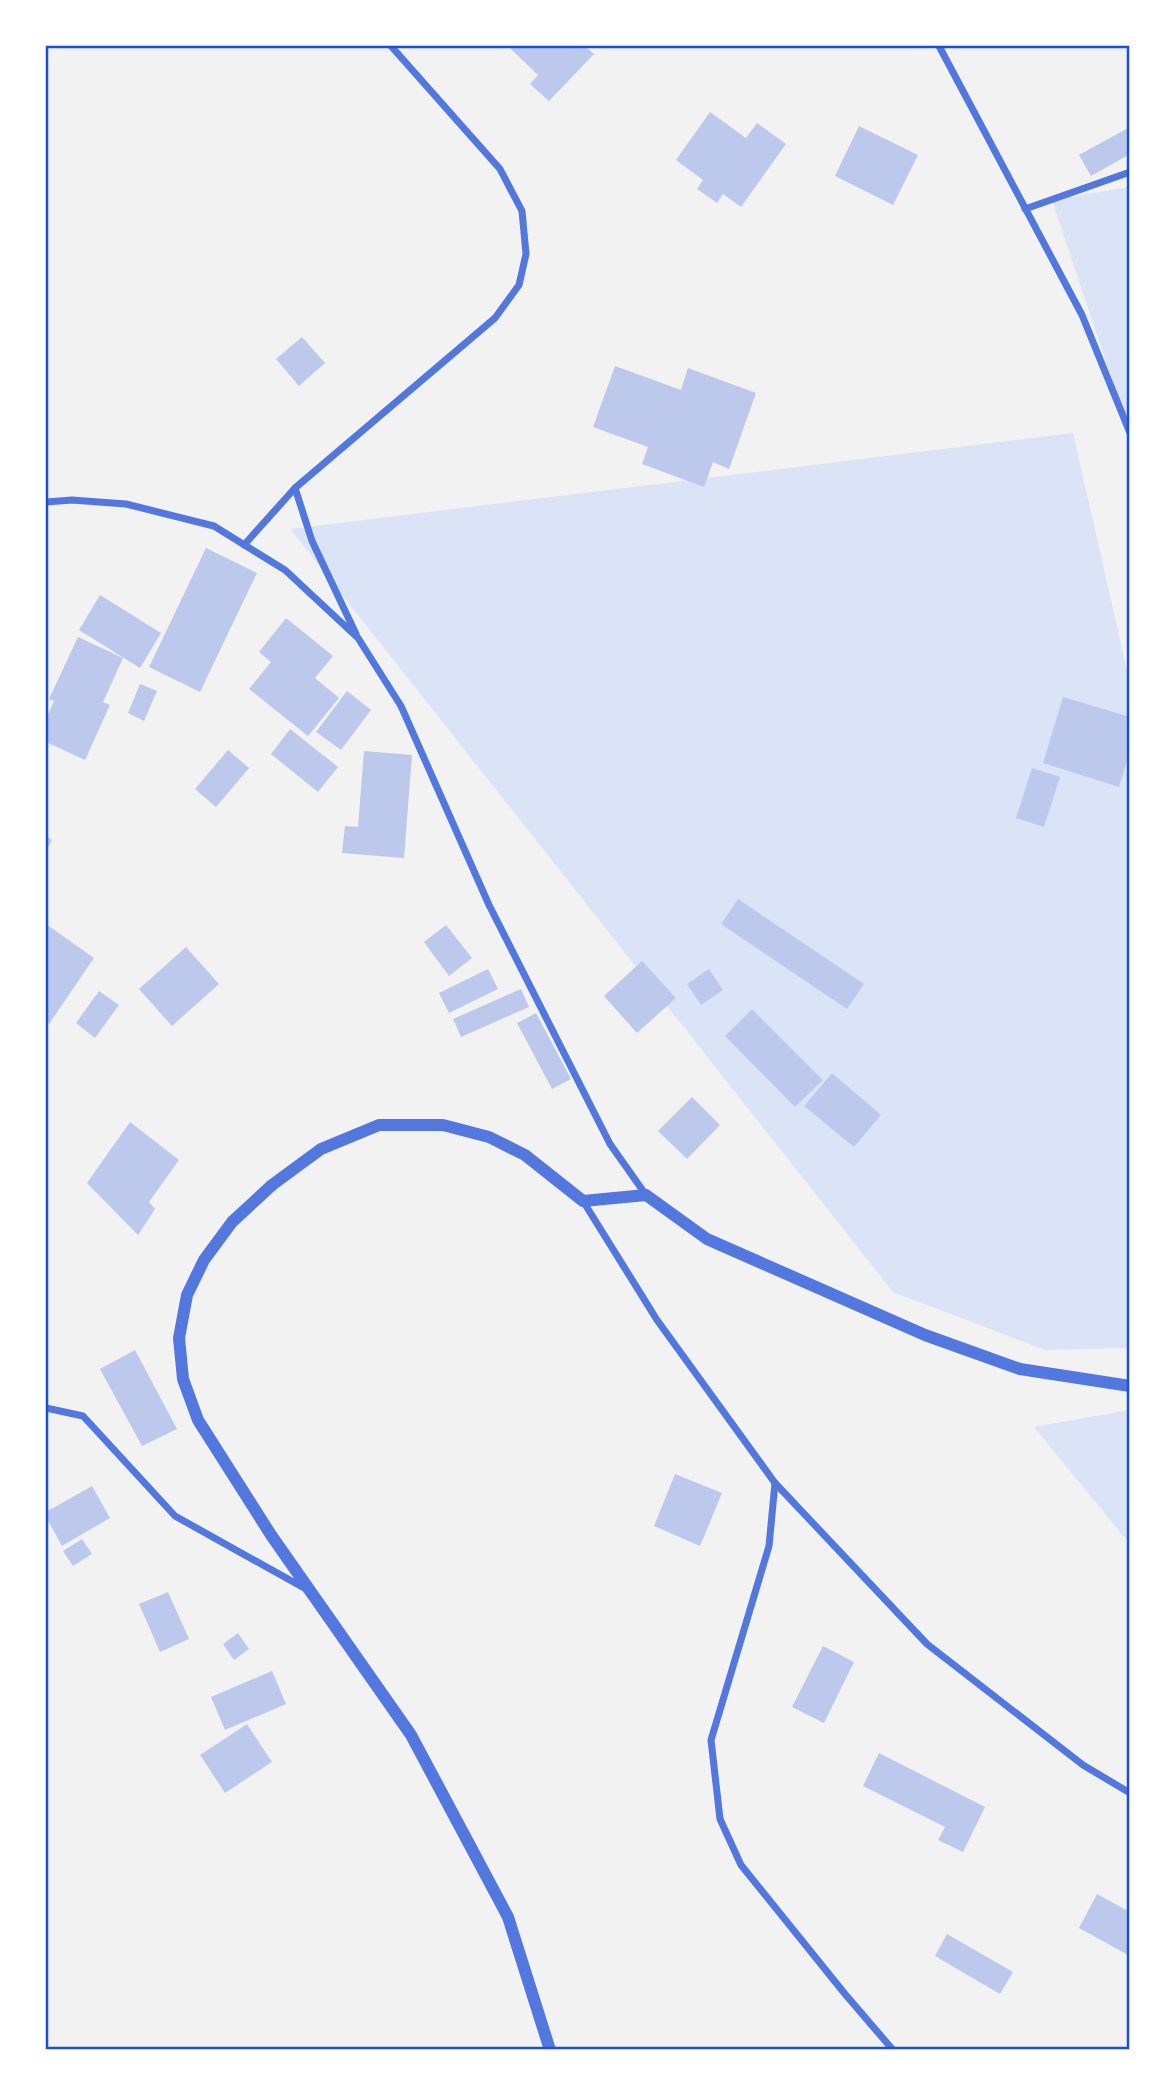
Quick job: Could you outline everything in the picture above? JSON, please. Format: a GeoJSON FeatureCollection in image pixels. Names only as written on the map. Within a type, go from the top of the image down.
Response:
{"type":"FeatureCollection","features":[{"type":"Feature","properties":{"kind":"street"},"geometry":{"type":"LineString","coordinates":[[244,545],[295,488],[495,318],[519,285],[526,254],[523,211],[500,169],[391,46]]}},
{"type":"Feature","properties":{"kind":"street"},"geometry":{"type":"LineString","coordinates":[[939,46],[1082,315],[1129,433]]}},
{"type":"Feature","properties":{"kind":"street"},"geometry":{"type":"LineString","coordinates":[[1025,209],[1129,172]]}},
{"type":"Feature","properties":{"kind":"street"},"geometry":{"type":"LineString","coordinates":[[295,488],[312,541],[358,638],[401,706],[489,905],[610,1144],[646,1195],[707,1239],[925,1335],[1020,1369],[1129,1386]]}},
{"type":"Feature","properties":{"kind":"street"},"geometry":{"type":"LineString","coordinates":[[46,502],[72,500],[126,503],[214,526],[285,570],[358,638]]}},
{"type":"Feature","properties":{"kind":"street"},"geometry":{"type":"LineString","coordinates":[[550,2049],[508,1917],[411,1735],[271,1535],[198,1420],[183,1380],[179,1338],[187,1294],[204,1259],[232,1223],[272,1185],[321,1149],[379,1125],[443,1125],[489,1137],[525,1155],[583,1201],[657,1320],[775,1483],[927,1644],[1083,1765],[1129,1793]]}},
{"type":"Feature","properties":{"kind":"street"},"geometry":{"type":"LineString","coordinates":[[583,1201],[646,1195]]}},
{"type":"Feature","properties":{"kind":"street"},"geometry":{"type":"LineString","coordinates":[[46,1408],[83,1416],[175,1516],[309,1591]]}},
{"type":"Feature","properties":{"kind":"street"},"geometry":{"type":"LineString","coordinates":[[775,1483],[769,1546],[711,1740],[720,1819],[741,1864],[845,1994],[894,2049]]}},
{"type":"Feature","properties":{"kind":"shaded area"},"geometry":{"type":"Polygon","coordinates":[[[1129,187],[1129,431],[1052,200],[1129,187]]]}},
{"type":"Feature","properties":{"kind":"shaded area"},"geometry":{"type":"Polygon","coordinates":[[[1073,433],[1129,679],[1129,1348],[1045,1350],[893,1292],[290,529],[1073,433]]]}},
{"type":"Feature","properties":{"kind":"shaded area"},"geometry":{"type":"Polygon","coordinates":[[[1130,1410],[1129,1543],[1034,1427],[1130,1410]]]}},
{"type":"Feature","properties":{"kind":"building"},"geometry":{"type":"Polygon","coordinates":[[[508,46],[585,46],[594,54],[549,101],[530,84],[538,75],[508,46]]]}},
{"type":"Feature","properties":{"kind":"building"},"geometry":{"type":"Polygon","coordinates":[[[710,112],[746,138],[757,123],[786,144],[741,207],[723,194],[717,203],[697,189],[703,180],[676,160],[710,112]]]}},
{"type":"Feature","properties":{"kind":"building"},"geometry":{"type":"Polygon","coordinates":[[[859,126],[918,155],[893,205],[835,176],[859,126]]]}},
{"type":"Feature","properties":{"kind":"building"},"geometry":{"type":"Polygon","coordinates":[[[1130,127],[1130,154],[1091,176],[1079,155],[1130,127]]]}},
{"type":"Feature","properties":{"kind":"building"},"geometry":{"type":"Polygon","coordinates":[[[302,337],[325,363],[299,386],[276,359],[302,337]]]}},
{"type":"Feature","properties":{"kind":"building"},"geometry":{"type":"Polygon","coordinates":[[[615,366],[681,390],[688,368],[756,393],[729,469],[713,462],[704,487],[642,464],[648,447],[593,427],[615,366]]]}},
{"type":"Feature","properties":{"kind":"building"},"geometry":{"type":"Polygon","coordinates":[[[206,548],[257,573],[200,692],[149,667],[206,548]]]}},
{"type":"Feature","properties":{"kind":"building"},"geometry":{"type":"Polygon","coordinates":[[[100,595],[161,633],[140,668],[79,630],[100,595]]]}},
{"type":"Feature","properties":{"kind":"building"},"geometry":{"type":"Polygon","coordinates":[[[286,618],[333,656],[315,678],[339,698],[308,736],[249,689],[271,662],[259,652],[286,618]]]}},
{"type":"Feature","properties":{"kind":"building"},"geometry":{"type":"Polygon","coordinates":[[[78,637],[123,658],[103,702],[110,705],[85,760],[46,742],[46,720],[54,701],[49,699],[78,637]]]}},
{"type":"Feature","properties":{"kind":"building"},"geometry":{"type":"Polygon","coordinates":[[[140,684],[157,691],[144,721],[128,713],[140,684]]]}},
{"type":"Feature","properties":{"kind":"building"},"geometry":{"type":"Polygon","coordinates":[[[347,691],[371,710],[341,750],[316,732],[347,691]]]}},
{"type":"Feature","properties":{"kind":"building"},"geometry":{"type":"Polygon","coordinates":[[[1063,697],[1130,717],[1130,751],[1119,787],[1043,763],[1063,697]]]}},
{"type":"Feature","properties":{"kind":"building"},"geometry":{"type":"Polygon","coordinates":[[[290,729],[338,767],[318,792],[271,754],[290,729]]]}},
{"type":"Feature","properties":{"kind":"building"},"geometry":{"type":"Polygon","coordinates":[[[228,750],[249,768],[216,807],[195,789],[228,750]]]}},
{"type":"Feature","properties":{"kind":"building"},"geometry":{"type":"Polygon","coordinates":[[[364,751],[412,755],[404,858],[342,853],[345,826],[358,827],[364,751]]]}},
{"type":"Feature","properties":{"kind":"building"},"geometry":{"type":"Polygon","coordinates":[[[1032,768],[1060,777],[1044,827],[1016,818],[1032,768]]]}},
{"type":"Feature","properties":{"kind":"building"},"geometry":{"type":"Polygon","coordinates":[[[46,836],[52,840],[46,851],[46,836]]]}},
{"type":"Feature","properties":{"kind":"building"},"geometry":{"type":"Polygon","coordinates":[[[738,899],[864,984],[847,1009],[721,924],[738,899]]]}},
{"type":"Feature","properties":{"kind":"building"},"geometry":{"type":"Polygon","coordinates":[[[46,924],[94,958],[49,1024],[46,1022],[46,924]]]}},
{"type":"Feature","properties":{"kind":"building"},"geometry":{"type":"Polygon","coordinates":[[[446,925],[472,958],[449,976],[424,942],[446,925]]]}},
{"type":"Feature","properties":{"kind":"building"},"geometry":{"type":"Polygon","coordinates":[[[186,947],[219,984],[172,1026],[139,989],[186,947]]]}},
{"type":"Feature","properties":{"kind":"building"},"geometry":{"type":"Polygon","coordinates":[[[642,961],[676,998],[637,1033],[604,996],[642,961]]]}},
{"type":"Feature","properties":{"kind":"building"},"geometry":{"type":"Polygon","coordinates":[[[488,969],[498,989],[449,1013],[439,993],[488,969]]]}},
{"type":"Feature","properties":{"kind":"building"},"geometry":{"type":"Polygon","coordinates":[[[709,969],[723,990],[701,1005],[687,984],[709,969]]]}},
{"type":"Feature","properties":{"kind":"building"},"geometry":{"type":"Polygon","coordinates":[[[521,989],[529,1007],[461,1037],[453,1019],[521,989]]]}},
{"type":"Feature","properties":{"kind":"building"},"geometry":{"type":"Polygon","coordinates":[[[99,991],[119,1005],[95,1038],[76,1023],[99,991]]]}},
{"type":"Feature","properties":{"kind":"building"},"geometry":{"type":"Polygon","coordinates":[[[752,1009],[823,1080],[795,1107],[725,1036],[752,1009]]]}},
{"type":"Feature","properties":{"kind":"building"},"geometry":{"type":"Polygon","coordinates":[[[536,1013],[571,1079],[552,1089],[517,1023],[536,1013]]]}},
{"type":"Feature","properties":{"kind":"building"},"geometry":{"type":"Polygon","coordinates":[[[832,1073],[881,1115],[854,1147],[804,1106],[832,1073]]]}},
{"type":"Feature","properties":{"kind":"building"},"geometry":{"type":"Polygon","coordinates":[[[692,1097],[720,1125],[687,1159],[658,1131],[692,1097]]]}},
{"type":"Feature","properties":{"kind":"building"},"geometry":{"type":"Polygon","coordinates":[[[130,1122],[179,1160],[149,1202],[155,1209],[138,1235],[87,1183],[130,1122]]]}},
{"type":"Feature","properties":{"kind":"building"},"geometry":{"type":"Polygon","coordinates":[[[135,1350],[177,1429],[142,1446],[100,1369],[135,1350]]]}},
{"type":"Feature","properties":{"kind":"building"},"geometry":{"type":"Polygon","coordinates":[[[675,1474],[722,1493],[700,1546],[654,1526],[675,1474]]]}},
{"type":"Feature","properties":{"kind":"building"},"geometry":{"type":"Polygon","coordinates":[[[92,1486],[110,1518],[62,1546],[46,1517],[46,1512],[92,1486]]]}},
{"type":"Feature","properties":{"kind":"building"},"geometry":{"type":"Polygon","coordinates":[[[82,1539],[92,1554],[73,1566],[63,1551],[82,1539]]]}},
{"type":"Feature","properties":{"kind":"building"},"geometry":{"type":"Polygon","coordinates":[[[168,1592],[189,1639],[160,1652],[139,1604],[168,1592]]]}},
{"type":"Feature","properties":{"kind":"building"},"geometry":{"type":"Polygon","coordinates":[[[238,1633],[249,1649],[234,1660],[223,1644],[238,1633]]]}},
{"type":"Feature","properties":{"kind":"building"},"geometry":{"type":"Polygon","coordinates":[[[823,1646],[854,1662],[824,1723],[792,1707],[823,1646]]]}},
{"type":"Feature","properties":{"kind":"building"},"geometry":{"type":"Polygon","coordinates":[[[272,1671],[286,1704],[225,1730],[211,1697],[272,1671]]]}},
{"type":"Feature","properties":{"kind":"building"},"geometry":{"type":"Polygon","coordinates":[[[247,1724],[272,1762],[225,1793],[200,1755],[247,1724]]]}},
{"type":"Feature","properties":{"kind":"building"},"geometry":{"type":"Polygon","coordinates":[[[879,1753],[985,1807],[963,1852],[938,1840],[945,1827],[863,1786],[879,1753]]]}},
{"type":"Feature","properties":{"kind":"building"},"geometry":{"type":"Polygon","coordinates":[[[1097,1894],[1130,1912],[1130,1956],[1079,1928],[1097,1894]]]}},
{"type":"Feature","properties":{"kind":"building"},"geometry":{"type":"Polygon","coordinates":[[[947,1934],[1013,1972],[1000,1994],[935,1956],[947,1934]]]}}]}
